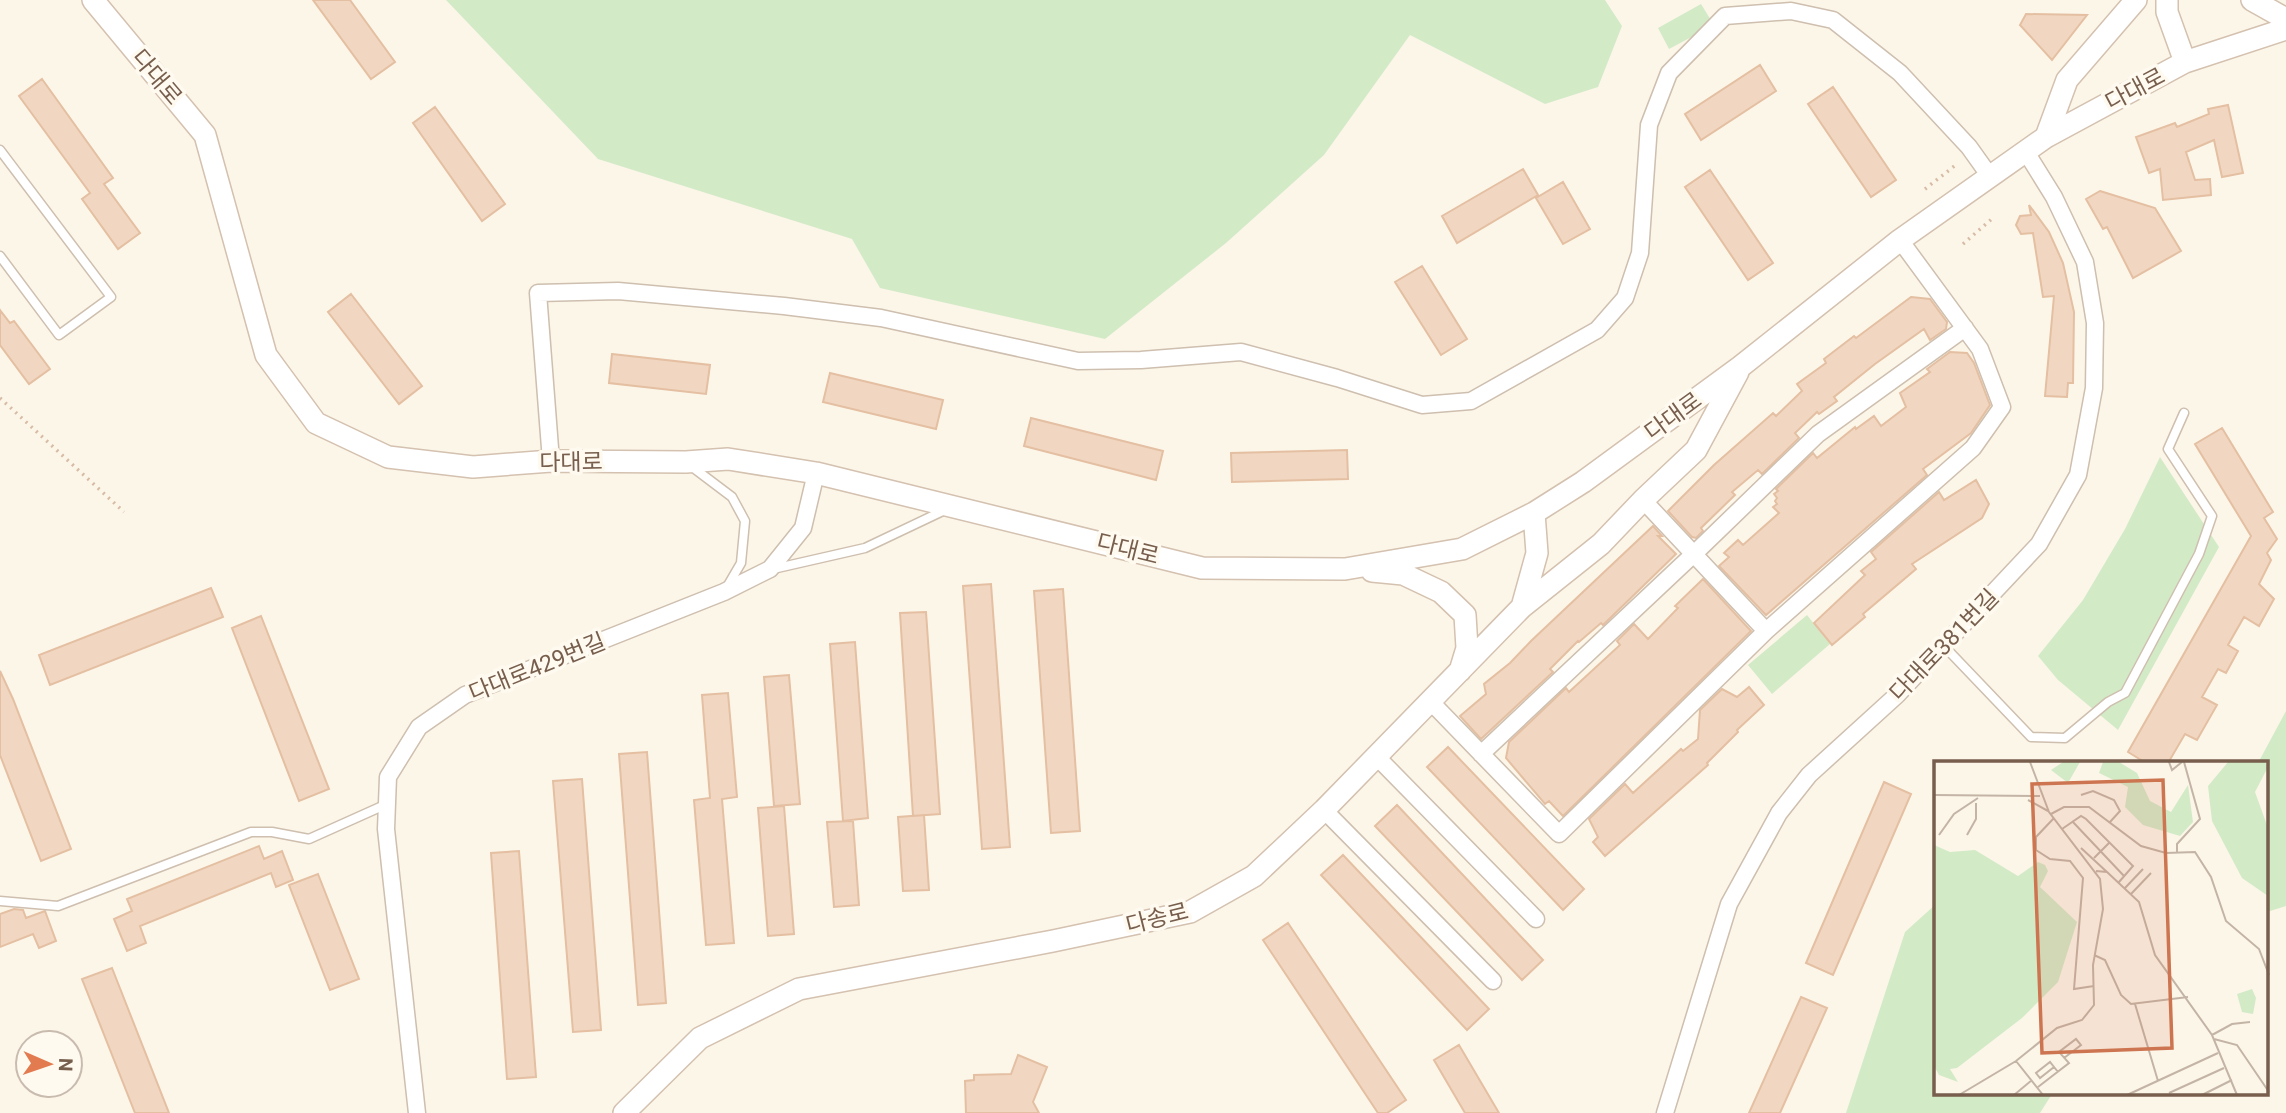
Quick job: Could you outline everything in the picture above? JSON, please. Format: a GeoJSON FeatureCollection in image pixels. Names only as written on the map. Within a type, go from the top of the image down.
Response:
{"type":"FeatureCollection","features":[{"type":"Feature","properties":{"kind":"main road","name":"다대로"},"geometry":{"type":"LineString","coordinates":[[93,0],[205,135],[266,355],[316,423],[388,457],[473,467],[551,461],[728,460],[816,473],[1202,568],[1345,569],[1462,549],[1534,513],[1583,482],[1740,367],[1900,240],[2046,137],[2185,62],[2286,29]]}},
{"type":"Feature","properties":{"kind":"main road"},"geometry":{"type":"LineString","coordinates":[[2046,137],[2067,80],[2136,0]]}},
{"type":"Feature","properties":{"kind":"main road"},"geometry":{"type":"LineString","coordinates":[[2166,0],[2167,12],[2185,62]]}},
{"type":"Feature","properties":{"kind":"main road"},"geometry":{"type":"LineString","coordinates":[[2252,0],[2286,19]]}},
{"type":"Feature","properties":{"kind":"main road"},"geometry":{"type":"LineString","coordinates":[[1522,607],[1601,544],[1696,450],[1740,367]]}},
{"type":"Feature","properties":{"kind":"main road","name":"다송로"},"geometry":{"type":"LineString","coordinates":[[624,1113],[700,1038],[799,989],[1190,912],[1254,876],[1324,810],[1522,607],[1537,552],[1534,513]]}},
{"type":"Feature","properties":{"kind":"main road"},"geometry":{"type":"LineString","coordinates":[[1345,569],[1403,574],[1441,592],[1465,615],[1467,648],[1459,672]]}},
{"type":"Feature","properties":{"kind":"street"},"geometry":{"type":"LineString","coordinates":[[551,461],[538,293],[618,291],[881,318],[1078,361],[1141,360],[1241,352],[1422,405],[1471,401],[1597,330],[1625,298],[1640,253],[1649,125],[1669,73],[1725,16],[1791,11],[1833,19],[1900,73],[1969,148],[1989,175]]}},
{"type":"Feature","properties":{"kind":"street","name":"다대로381번길"},"geometry":{"type":"LineString","coordinates":[[1665,1113],[1729,904],[1779,813],[1809,775],[1897,695],[2039,544],[2078,475],[2094,388],[2095,323],[2085,262],[2054,197],[2026,152]]}},
{"type":"Feature","properties":{"kind":"street"},"geometry":{"type":"LineString","coordinates":[[1431,702],[1559,834],[1766,631],[1973,449],[2002,407],[1980,349],[1900,240]]}},
{"type":"Feature","properties":{"kind":"street"},"geometry":{"type":"LineString","coordinates":[[1481,754],[1818,434],[1965,328]]}},
{"type":"Feature","properties":{"kind":"street","name":"다대로429번길"},"geometry":{"type":"LineString","coordinates":[[417,1113],[386,829],[388,777],[419,727],[464,695],[724,592],[770,569],[803,528],[816,473]]}},
{"type":"Feature","properties":{"kind":"street"},"geometry":{"type":"LineString","coordinates":[[1643,500],[1766,631]]}},
{"type":"Feature","properties":{"kind":"street"},"geometry":{"type":"LineString","coordinates":[[1376,756],[1536,919]]}},
{"type":"Feature","properties":{"kind":"street"},"geometry":{"type":"LineString","coordinates":[[1324,810],[1493,981]]}},
{"type":"Feature","properties":{"kind":"lane"},"geometry":{"type":"LineString","coordinates":[[0,150],[111,297],[59,335],[0,256]]}},
{"type":"Feature","properties":{"kind":"lane"},"geometry":{"type":"LineString","coordinates":[[1944,646],[2031,737],[2065,738],[2108,702],[2125,693],[2199,554],[2212,516],[2168,449],[2184,413]]}},
{"type":"Feature","properties":{"kind":"lane"},"geometry":{"type":"LineString","coordinates":[[686,462],[732,498],[745,521],[741,563],[724,592]]}},
{"type":"Feature","properties":{"kind":"lane"},"geometry":{"type":"LineString","coordinates":[[770,569],[865,548],[953,506]]}},
{"type":"Feature","properties":{"kind":"lane"},"geometry":{"type":"LineString","coordinates":[[0,901],[58,906],[251,832],[272,832],[309,839],[387,804]]}},
{"type":"Feature","properties":{"kind":"path"},"geometry":{"type":"LineString","coordinates":[[1925,189],[1957,164]]}},
{"type":"Feature","properties":{"kind":"path"},"geometry":{"type":"LineString","coordinates":[[1963,244],[1994,217]]}},
{"type":"Feature","properties":{"kind":"path"},"geometry":{"type":"LineString","coordinates":[[0,398],[124,512]]}},
{"type":"Feature","properties":{"kind":"green space"},"geometry":{"type":"Polygon","coordinates":[[[446,0],[1605,0],[1622,26],[1598,87],[1545,104],[1410,35],[1324,155],[1226,243],[1105,339],[880,288],[852,239],[598,159],[446,0]]]}},
{"type":"Feature","properties":{"kind":"green space"},"geometry":{"type":"Polygon","coordinates":[[[1701,4],[1714,25],[1669,49],[1658,28],[1701,4]]]}},
{"type":"Feature","properties":{"kind":"green space"},"geometry":{"type":"Polygon","coordinates":[[[2160,457],[2219,547],[2118,730],[2058,680],[2038,656],[2083,600],[2125,529],[2160,457]]]}},
{"type":"Feature","properties":{"kind":"green space"},"geometry":{"type":"Polygon","coordinates":[[[1807,615],[1830,644],[1772,694],[1748,665],[1807,615]]]}},
{"type":"Feature","properties":{"kind":"green space"},"geometry":{"type":"Polygon","coordinates":[[[2286,711],[2286,906],[2268,912],[2268,761],[2259,761],[2286,711]]]}},
{"type":"Feature","properties":{"kind":"green space"},"geometry":{"type":"Polygon","coordinates":[[[1934,906],[1934,1096],[2051,1096],[2040,1113],[1846,1113],[1905,932],[1934,906]]]}},
{"type":"Feature","properties":{"kind":"building"},"geometry":{"type":"Polygon","coordinates":[[[313,0],[350,0],[395,62],[371,79],[313,0]]]}},
{"type":"Feature","properties":{"kind":"building"},"geometry":{"type":"Polygon","coordinates":[[[2026,14],[2087,15],[2052,60],[2020,25],[2026,14]]]}},
{"type":"Feature","properties":{"kind":"building"},"geometry":{"type":"Polygon","coordinates":[[[1760,65],[1776,91],[1701,140],[1685,114],[1760,65]]]}},
{"type":"Feature","properties":{"kind":"building"},"geometry":{"type":"Polygon","coordinates":[[[42,79],[113,178],[104,184],[140,233],[118,249],[82,199],[90,193],[19,96],[42,79]]]}},
{"type":"Feature","properties":{"kind":"building"},"geometry":{"type":"Polygon","coordinates":[[[1833,87],[1896,180],[1871,197],[1808,104],[1833,87]]]}},
{"type":"Feature","properties":{"kind":"building"},"geometry":{"type":"Polygon","coordinates":[[[2228,105],[2243,173],[2222,177],[2214,140],[2186,152],[2195,180],[2210,179],[2211,195],[2163,200],[2160,169],[2149,173],[2136,137],[2175,123],[2177,127],[2209,114],[2208,109],[2228,105]]]}},
{"type":"Feature","properties":{"kind":"building"},"geometry":{"type":"Polygon","coordinates":[[[435,107],[505,204],[482,221],[413,123],[435,107]]]}},
{"type":"Feature","properties":{"kind":"building"},"geometry":{"type":"Polygon","coordinates":[[[1523,169],[1538,195],[1457,243],[1442,216],[1523,169]]]}},
{"type":"Feature","properties":{"kind":"building"},"geometry":{"type":"Polygon","coordinates":[[[1710,170],[1773,263],[1748,280],[1685,187],[1710,170]]]}},
{"type":"Feature","properties":{"kind":"building"},"geometry":{"type":"Polygon","coordinates":[[[1563,182],[1590,229],[1563,244],[1536,198],[1563,182]]]}},
{"type":"Feature","properties":{"kind":"building"},"geometry":{"type":"Polygon","coordinates":[[[2100,191],[2155,208],[2181,251],[2133,278],[2107,227],[2103,229],[2086,199],[2100,191]]]}},
{"type":"Feature","properties":{"kind":"building"},"geometry":{"type":"Polygon","coordinates":[[[2029,205],[2049,232],[2063,263],[2074,312],[2073,383],[2068,383],[2067,397],[2045,396],[2054,296],[2043,297],[2033,233],[2021,234],[2016,225],[2020,216],[2031,215],[2029,205]]]}},
{"type":"Feature","properties":{"kind":"building"},"geometry":{"type":"Polygon","coordinates":[[[1422,266],[1467,339],[1441,355],[1395,282],[1422,266]]]}},
{"type":"Feature","properties":{"kind":"building"},"geometry":{"type":"Polygon","coordinates":[[[351,294],[422,386],[399,404],[328,312],[351,294]]]}},
{"type":"Feature","properties":{"kind":"building"},"geometry":{"type":"Polygon","coordinates":[[[1911,297],[1930,299],[1947,322],[1946,329],[1930,340],[1924,329],[1834,397],[1837,401],[1819,414],[1817,412],[1795,433],[1799,438],[1762,474],[1758,470],[1732,492],[1735,495],[1701,528],[1703,531],[1696,538],[1692,537],[1668,511],[1714,465],[1773,413],[1776,416],[1802,391],[1797,384],[1826,363],[1824,359],[1911,297]]]}},
{"type":"Feature","properties":{"kind":"building"},"geometry":{"type":"Polygon","coordinates":[[[0,310],[10,323],[14,321],[50,369],[29,384],[0,345],[0,310]]]}},
{"type":"Feature","properties":{"kind":"building"},"geometry":{"type":"Polygon","coordinates":[[[1950,352],[1967,353],[1974,363],[1990,405],[1971,433],[1923,469],[1927,475],[1766,615],[1719,566],[1729,557],[1724,553],[1738,540],[1743,545],[1779,513],[1773,507],[1777,504],[1774,494],[1778,491],[1776,489],[1813,453],[1817,458],[1855,427],[1856,429],[1874,416],[1881,426],[1906,407],[1900,393],[1930,372],[1927,369],[1950,352]]]}},
{"type":"Feature","properties":{"kind":"building"},"geometry":{"type":"Polygon","coordinates":[[[612,354],[710,365],[706,394],[609,383],[612,354]]]}},
{"type":"Feature","properties":{"kind":"building"},"geometry":{"type":"Polygon","coordinates":[[[830,373],[943,400],[936,429],[823,402],[830,373]]]}},
{"type":"Feature","properties":{"kind":"building"},"geometry":{"type":"Polygon","coordinates":[[[1031,418],[1163,451],[1156,480],[1024,446],[1031,418]]]}},
{"type":"Feature","properties":{"kind":"building"},"geometry":{"type":"Polygon","coordinates":[[[2222,428],[2273,512],[2264,518],[2277,539],[2267,553],[2271,560],[2259,584],[2274,599],[2259,626],[2244,617],[2228,645],[2238,651],[2226,673],[2218,669],[2202,697],[2217,705],[2197,740],[2185,734],[2169,761],[2143,761],[2128,752],[2251,536],[2195,444],[2222,428]]]}},
{"type":"Feature","properties":{"kind":"building"},"geometry":{"type":"Polygon","coordinates":[[[1347,450],[1348,479],[1232,482],[1231,453],[1347,450]]]}},
{"type":"Feature","properties":{"kind":"building"},"geometry":{"type":"Polygon","coordinates":[[[1976,480],[1989,504],[1982,518],[1912,564],[1916,569],[1863,614],[1865,617],[1832,645],[1814,623],[1865,575],[1861,571],[1876,559],[1871,552],[1939,492],[1944,500],[1976,480]]]}},
{"type":"Feature","properties":{"kind":"building"},"geometry":{"type":"Polygon","coordinates":[[[1653,526],[1662,536],[1658,536],[1676,554],[1603,625],[1601,623],[1578,641],[1550,669],[1553,672],[1481,739],[1460,716],[1486,694],[1484,684],[1510,663],[1653,526]]]}},
{"type":"Feature","properties":{"kind":"building"},"geometry":{"type":"Polygon","coordinates":[[[1703,579],[1751,631],[1563,816],[1549,801],[1545,804],[1506,758],[1509,742],[1566,688],[1569,692],[1620,645],[1617,641],[1634,624],[1648,639],[1678,608],[1675,606],[1703,579]]]}},
{"type":"Feature","properties":{"kind":"building"},"geometry":{"type":"Polygon","coordinates":[[[991,584],[1010,847],[982,849],[963,586],[991,584]]]}},
{"type":"Feature","properties":{"kind":"building"},"geometry":{"type":"Polygon","coordinates":[[[211,588],[223,617],[50,685],[39,655],[211,588]]]}},
{"type":"Feature","properties":{"kind":"building"},"geometry":{"type":"Polygon","coordinates":[[[1063,589],[1080,831],[1051,833],[1034,591],[1063,589]]]}},
{"type":"Feature","properties":{"kind":"building"},"geometry":{"type":"Polygon","coordinates":[[[926,612],[940,814],[913,816],[900,613],[926,612]]]}},
{"type":"Feature","properties":{"kind":"building"},"geometry":{"type":"Polygon","coordinates":[[[261,616],[329,789],[299,801],[232,628],[261,616]]]}},
{"type":"Feature","properties":{"kind":"building"},"geometry":{"type":"Polygon","coordinates":[[[855,642],[868,818],[843,821],[830,644],[855,642]]]}},
{"type":"Feature","properties":{"kind":"building"},"geometry":{"type":"Polygon","coordinates":[[[0,671],[71,849],[41,861],[0,755],[0,671]]]}},
{"type":"Feature","properties":{"kind":"building"},"geometry":{"type":"Polygon","coordinates":[[[789,675],[800,804],[774,806],[764,677],[789,675]]]}},
{"type":"Feature","properties":{"kind":"building"},"geometry":{"type":"Polygon","coordinates":[[[1749,687],[1764,705],[1737,730],[1708,765],[1605,856],[1593,842],[1598,837],[1589,819],[1625,784],[1633,793],[1681,749],[1683,751],[1698,739],[1700,710],[1722,689],[1737,697],[1749,687]]]}},
{"type":"Feature","properties":{"kind":"building"},"geometry":{"type":"Polygon","coordinates":[[[728,693],[737,797],[722,799],[734,943],[706,945],[694,800],[710,798],[702,695],[728,693]]]}},
{"type":"Feature","properties":{"kind":"building"},"geometry":{"type":"Polygon","coordinates":[[[1448,747],[1584,889],[1563,910],[1427,767],[1448,747]]]}},
{"type":"Feature","properties":{"kind":"building"},"geometry":{"type":"Polygon","coordinates":[[[647,752],[666,1003],[638,1005],[619,754],[647,752]]]}},
{"type":"Feature","properties":{"kind":"building"},"geometry":{"type":"Polygon","coordinates":[[[582,779],[601,1030],[573,1032],[553,781],[582,779]]]}},
{"type":"Feature","properties":{"kind":"building"},"geometry":{"type":"Polygon","coordinates":[[[1884,782],[1911,794],[1833,975],[1806,963],[1884,782]]]}},
{"type":"Feature","properties":{"kind":"building"},"geometry":{"type":"Polygon","coordinates":[[[1397,805],[1543,960],[1522,980],[1375,826],[1397,805]]]}},
{"type":"Feature","properties":{"kind":"building"},"geometry":{"type":"Polygon","coordinates":[[[784,806],[794,934],[768,936],[758,808],[784,806]]]}},
{"type":"Feature","properties":{"kind":"building"},"geometry":{"type":"Polygon","coordinates":[[[924,815],[929,890],[903,891],[898,817],[924,815]]]}},
{"type":"Feature","properties":{"kind":"building"},"geometry":{"type":"Polygon","coordinates":[[[853,821],[859,905],[834,907],[827,822],[853,821]]]}},
{"type":"Feature","properties":{"kind":"building"},"geometry":{"type":"Polygon","coordinates":[[[259,846],[264,859],[282,851],[293,880],[276,887],[271,873],[140,926],[146,943],[127,951],[114,919],[132,911],[127,899],[259,846]]]}},
{"type":"Feature","properties":{"kind":"building"},"geometry":{"type":"Polygon","coordinates":[[[519,851],[536,1077],[507,1079],[491,853],[519,851]]]}},
{"type":"Feature","properties":{"kind":"building"},"geometry":{"type":"Polygon","coordinates":[[[1343,855],[1489,1009],[1467,1030],[1321,875],[1343,855]]]}},
{"type":"Feature","properties":{"kind":"building"},"geometry":{"type":"Polygon","coordinates":[[[318,874],[359,979],[330,990],[289,885],[318,874]]]}},
{"type":"Feature","properties":{"kind":"building"},"geometry":{"type":"Polygon","coordinates":[[[14,909],[23,910],[26,918],[45,911],[56,941],[39,948],[33,934],[0,947],[0,914],[14,909]]]}},
{"type":"Feature","properties":{"kind":"building"},"geometry":{"type":"Polygon","coordinates":[[[1288,923],[1406,1100],[1387,1113],[1378,1113],[1263,940],[1288,923]]]}},
{"type":"Feature","properties":{"kind":"building"},"geometry":{"type":"Polygon","coordinates":[[[112,968],[169,1113],[135,1113],[82,979],[112,968]]]}},
{"type":"Feature","properties":{"kind":"building"},"geometry":{"type":"Polygon","coordinates":[[[1801,997],[1827,1008],[1780,1113],[1749,1113],[1801,997]]]}},
{"type":"Feature","properties":{"kind":"building"},"geometry":{"type":"Polygon","coordinates":[[[1459,1045],[1499,1113],[1465,1113],[1434,1060],[1459,1045]]]}},
{"type":"Feature","properties":{"kind":"building"},"geometry":{"type":"Polygon","coordinates":[[[1018,1055],[1047,1067],[1033,1102],[1039,1113],[966,1113],[965,1081],[974,1080],[974,1075],[1011,1074],[1018,1055]]]}}]}
